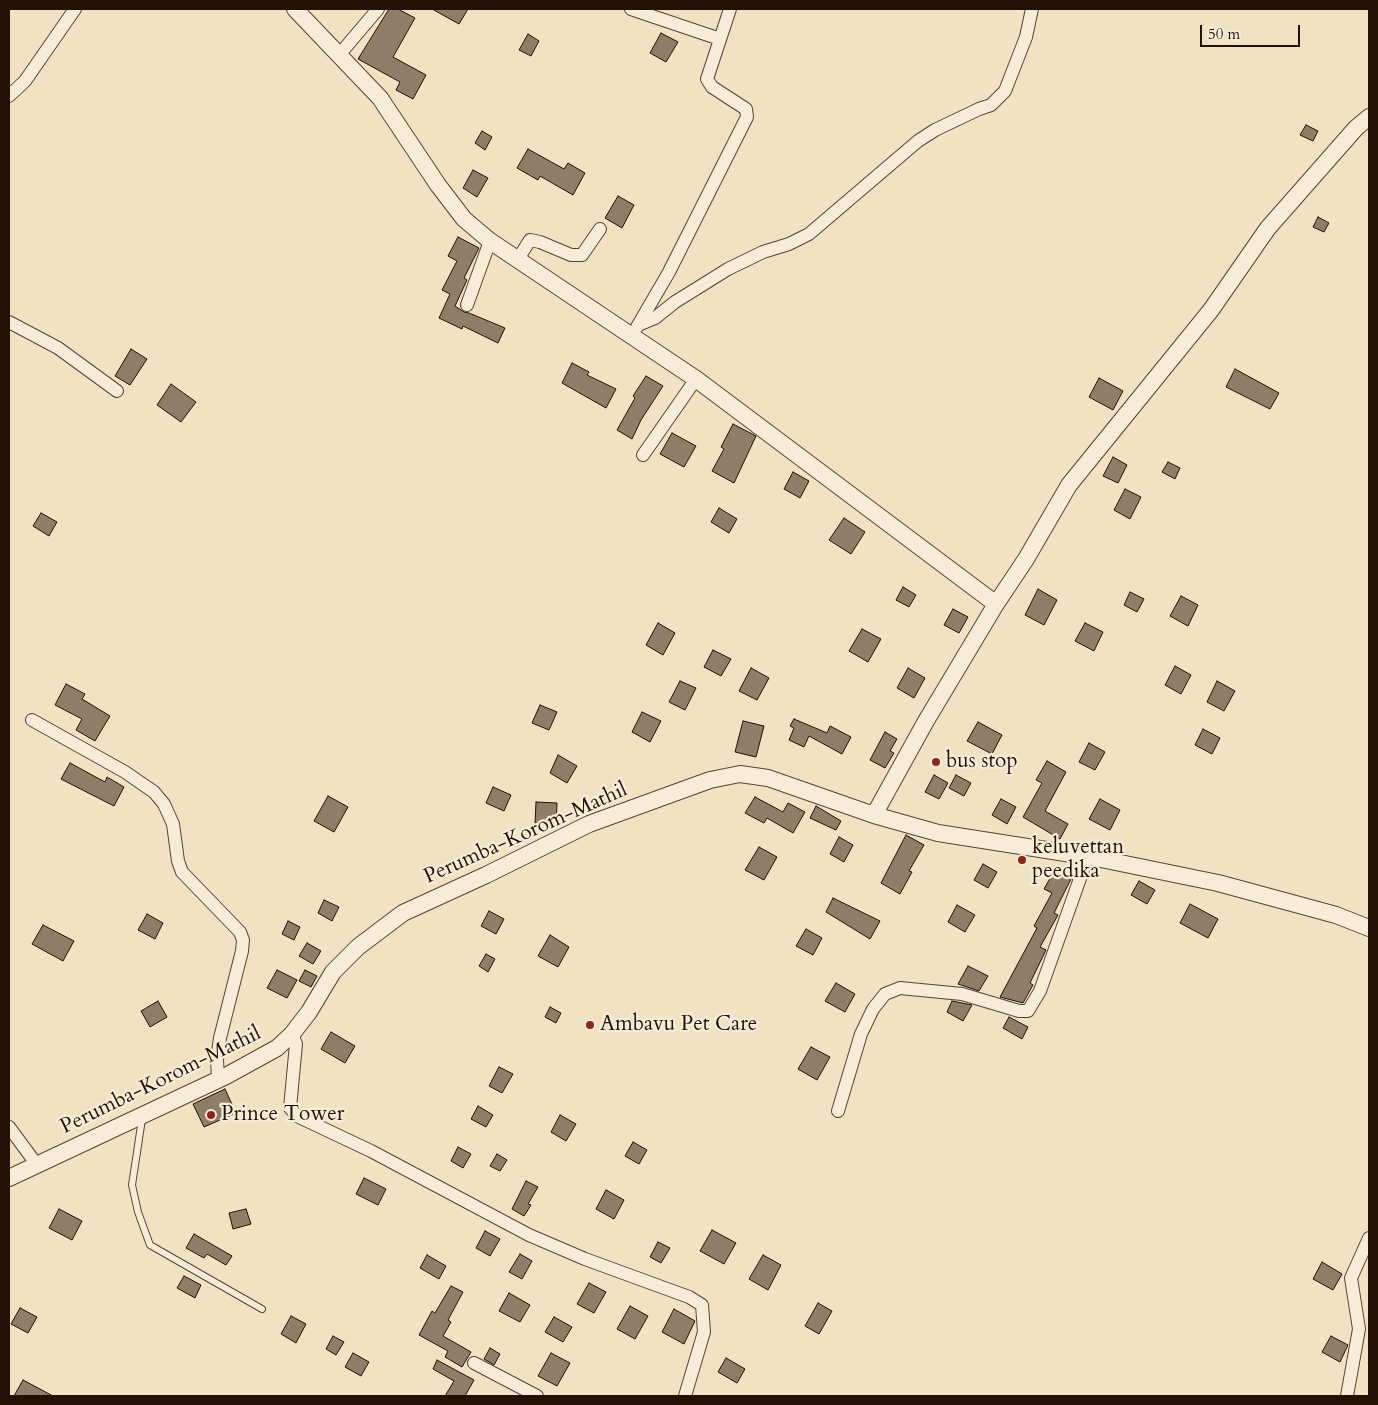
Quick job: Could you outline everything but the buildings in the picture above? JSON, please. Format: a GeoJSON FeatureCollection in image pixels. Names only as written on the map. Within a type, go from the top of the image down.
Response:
{"type":"FeatureCollection","features":[{"type":"Feature","properties":{"kind":"street"},"geometry":{"type":"LineString","coordinates":[[9,96],[25,81],[75,9]]}},
{"type":"Feature","properties":{"kind":"street"},"geometry":{"type":"LineString","coordinates":[[295,9],[380,98],[438,185],[464,219],[518,259],[635,330],[696,379],[996,604]]}},
{"type":"Feature","properties":{"kind":"street"},"geometry":{"type":"LineString","coordinates":[[339,54],[378,9]]}},
{"type":"Feature","properties":{"kind":"street"},"geometry":{"type":"LineString","coordinates":[[631,9],[720,39]]}},
{"type":"Feature","properties":{"kind":"street"},"geometry":{"type":"LineString","coordinates":[[635,330],[670,272],[747,117],[746,109],[712,87],[707,79],[730,9]]}},
{"type":"Feature","properties":{"kind":"street"},"geometry":{"type":"LineString","coordinates":[[635,330],[728,269],[763,252],[789,244],[809,234],[918,141],[935,130],[991,105],[1005,91],[1026,38],[1032,9]]}},
{"type":"Feature","properties":{"kind":"street"},"geometry":{"type":"LineString","coordinates":[[874,815],[926,721],[996,604],[1026,559],[1069,485],[1211,310],[1268,228],[1356,128],[1369,118]]}},
{"type":"Feature","properties":{"kind":"street"},"geometry":{"type":"LineString","coordinates":[[518,259],[530,240],[540,242],[571,255],[582,255],[600,229]]}},
{"type":"Feature","properties":{"kind":"street"},"geometry":{"type":"LineString","coordinates":[[467,304],[490,240]]}},
{"type":"Feature","properties":{"kind":"street"},"geometry":{"type":"LineString","coordinates":[[9,322],[58,348],[117,390]]}},
{"type":"Feature","properties":{"kind":"street"},"geometry":{"type":"LineString","coordinates":[[642,455],[696,379]]}},
{"type":"Feature","properties":{"kind":"street"},"geometry":{"type":"LineString","coordinates":[[32,720],[124,772],[154,792],[164,804],[173,824],[178,861],[182,872],[240,932],[243,940],[242,951],[220,1038],[217,1059],[218,1079]]}},
{"type":"Feature","properties":{"kind":"street","name":"Perumba-Korom-Mathil"},"geometry":{"type":"LineString","coordinates":[[9,1178],[218,1079],[277,1048],[292,1034],[333,972],[358,947],[403,913],[599,820],[710,780],[740,774],[768,778],[874,815],[938,833],[1088,856],[1218,883],[1336,915],[1369,928]]}},
{"type":"Feature","properties":{"kind":"street"},"geometry":{"type":"LineString","coordinates":[[838,1111],[860,1034],[873,1008],[885,994],[900,988],[962,994],[1019,1012],[1028,1011],[1040,992],[1088,856]]}},
{"type":"Feature","properties":{"kind":"street"},"geometry":{"type":"LineString","coordinates":[[292,1034],[296,1044],[295,1073],[290,1108],[298,1117],[371,1151],[529,1235],[585,1259],[689,1297],[702,1305],[704,1332],[684,1396]]}},
{"type":"Feature","properties":{"kind":"street"},"geometry":{"type":"LineString","coordinates":[[9,1126],[37,1165]]}},
{"type":"Feature","properties":{"kind":"street"},"geometry":{"type":"LineString","coordinates":[[1347,1396],[1359,1329],[1351,1278],[1369,1238]]}},
{"type":"Feature","properties":{"kind":"street"},"geometry":{"type":"LineString","coordinates":[[474,1363],[537,1396]]}},
{"type":"Feature","properties":{"kind":"lane"},"geometry":{"type":"LineString","coordinates":[[143,1115],[132,1184],[138,1212],[150,1245],[262,1309]]}},
{"type":"Feature","properties":{"kind":"place","name":"bus stop"},"geometry":{"type":"Point","coordinates":[936,762]}},
{"type":"Feature","properties":{"kind":"place","name":"keluvettan peedika"},"geometry":{"type":"Point","coordinates":[1022,860]}},
{"type":"Feature","properties":{"kind":"place","name":"Ambavu Pet Care"},"geometry":{"type":"Point","coordinates":[590,1025]}},
{"type":"Feature","properties":{"kind":"place","name":"Prince Tower"},"geometry":{"type":"Point","coordinates":[211,1115]}}]}
